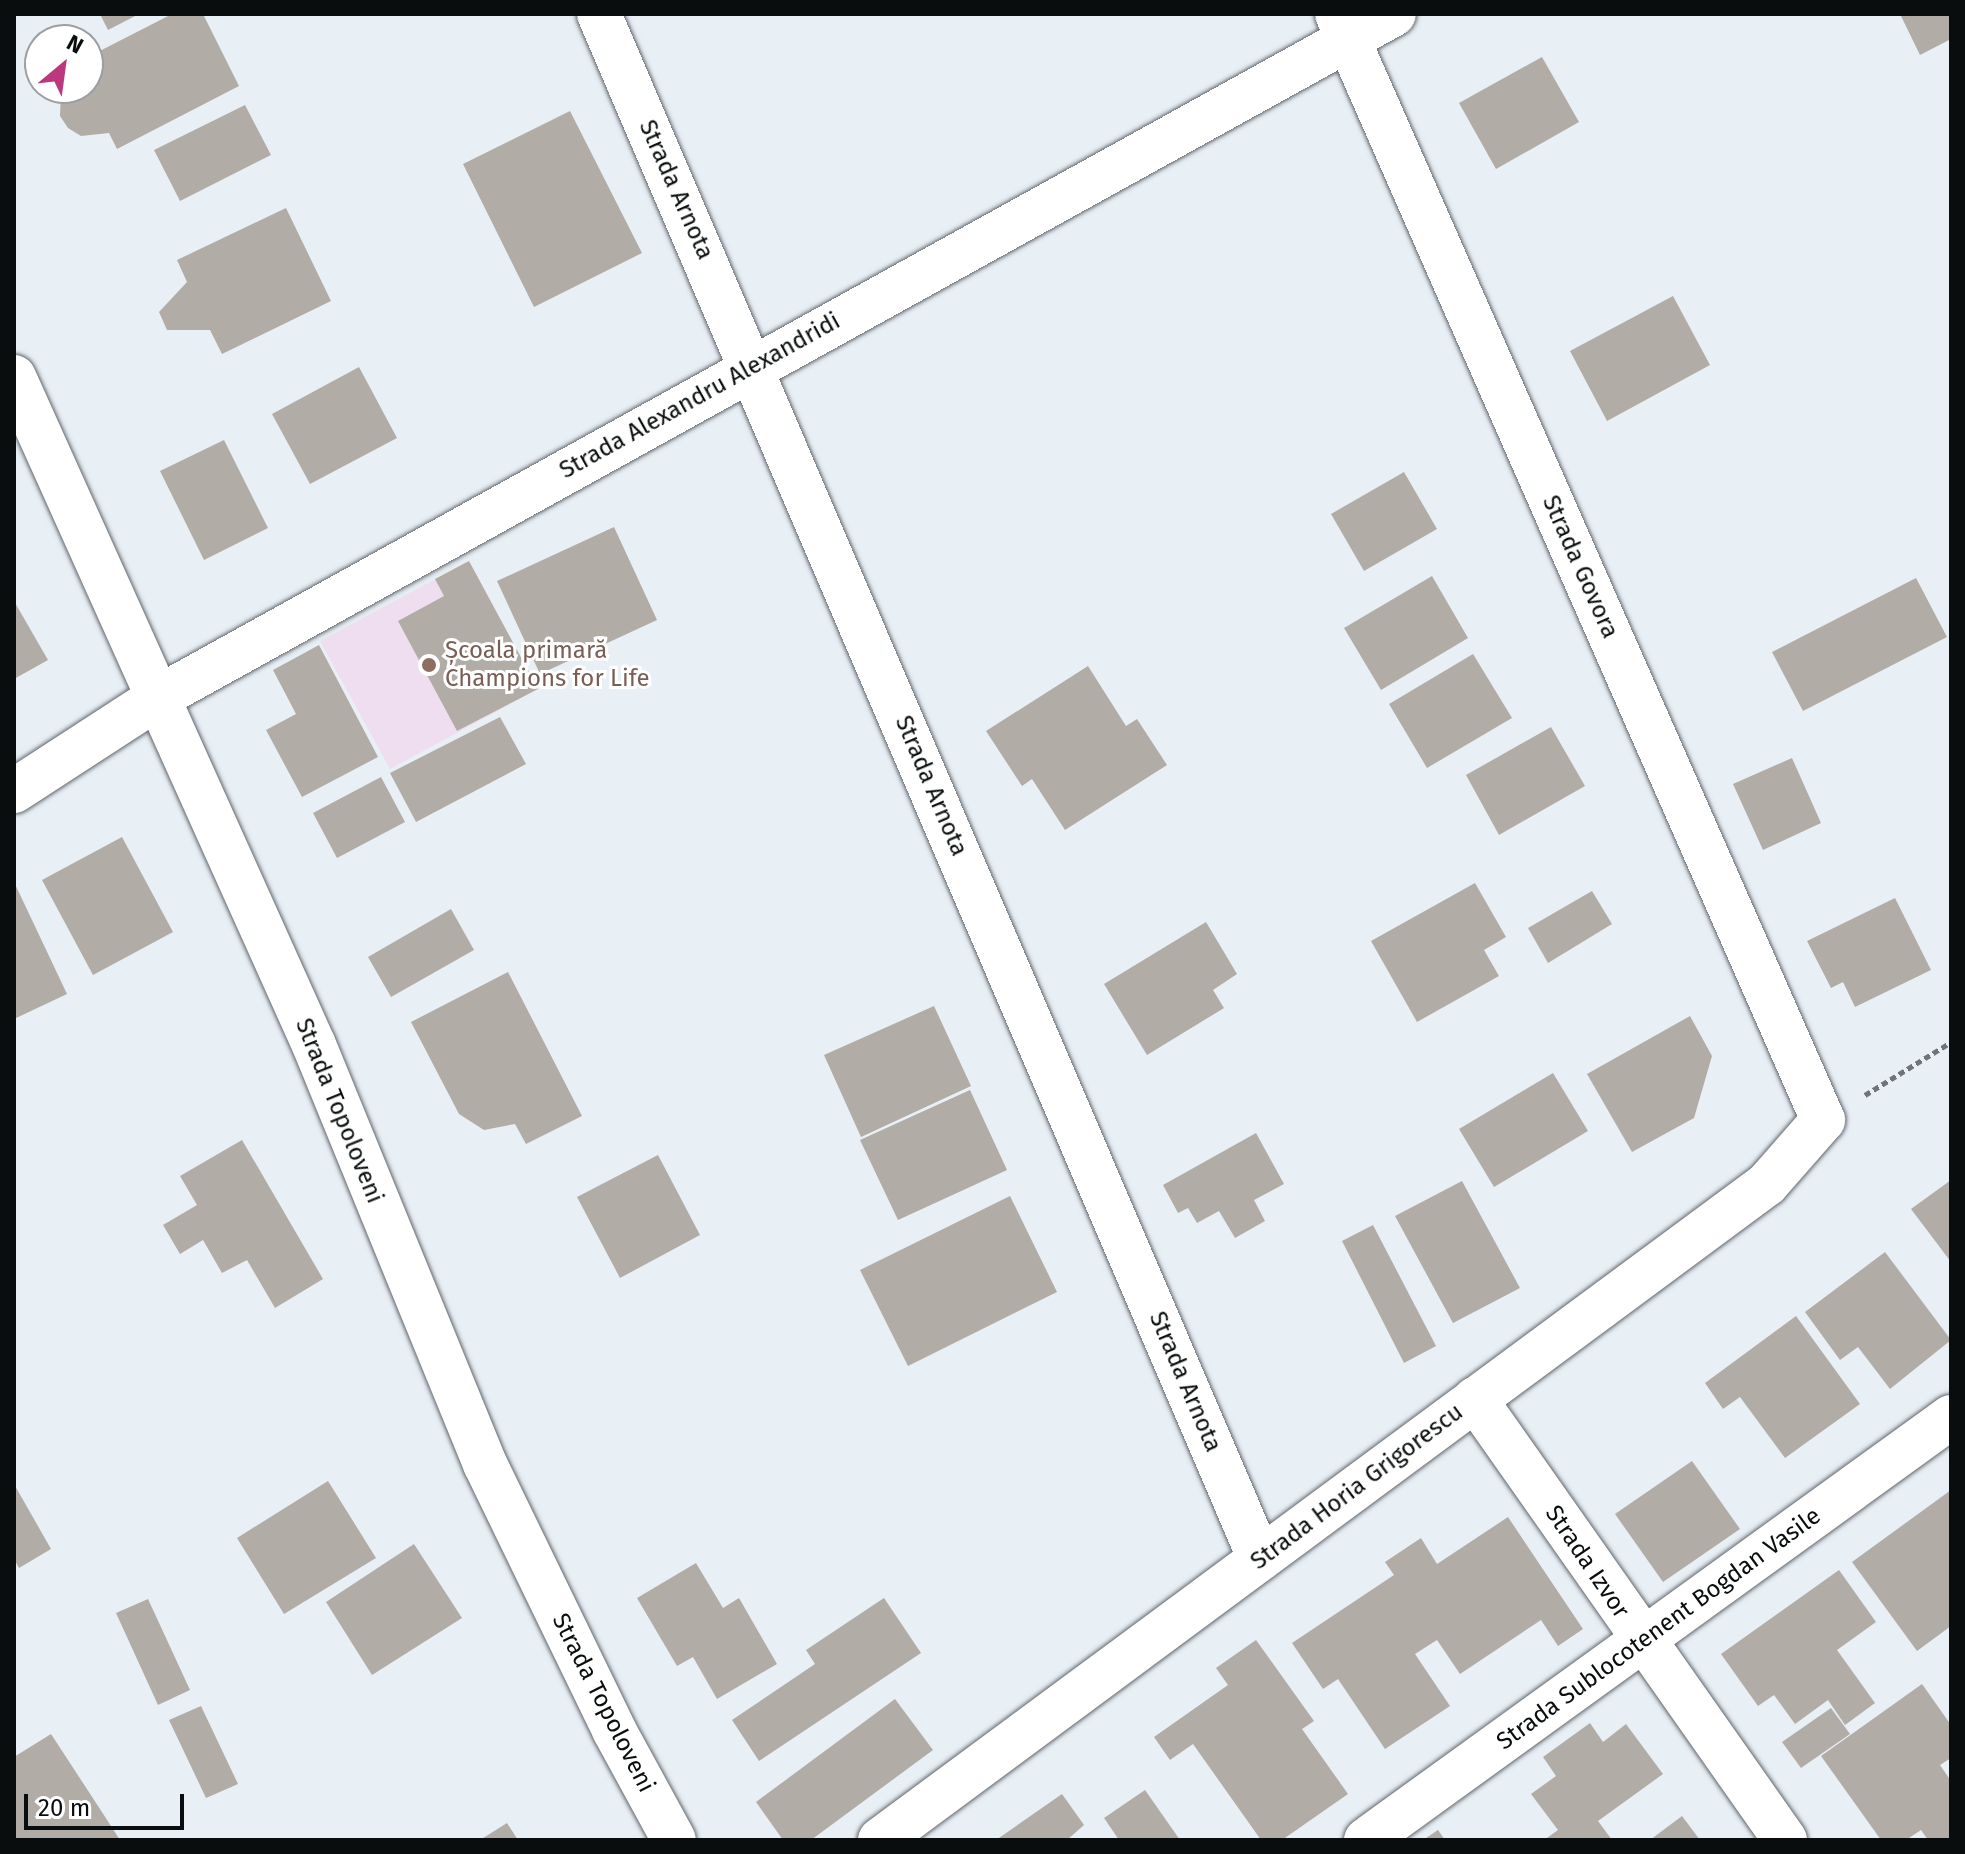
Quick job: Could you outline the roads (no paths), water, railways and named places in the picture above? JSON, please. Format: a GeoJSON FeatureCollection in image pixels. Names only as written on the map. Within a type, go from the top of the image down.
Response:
{"type":"FeatureCollection","features":[{"type":"Feature","properties":{"kind":"street","name":"Strada Arnota"},"geometry":{"type":"LineString","coordinates":[[599,14],[753,366],[1260,1559]]}},
{"type":"Feature","properties":{"kind":"street","name":"Strada Alexandru Alexandridi"},"geometry":{"type":"LineString","coordinates":[[14,791],[159,697],[753,366],[1343,27],[1394,14]]}},
{"type":"Feature","properties":{"kind":"street","name":"Strada Govora"},"geometry":{"type":"LineString","coordinates":[[1343,27],[1823,1120]]}},
{"type":"Feature","properties":{"kind":"street","name":"Strada Topoloveni"},"geometry":{"type":"LineString","coordinates":[[14,377],[314,1045],[485,1464],[674,1840]]}},
{"type":"Feature","properties":{"kind":"street","name":"Strada Horia Grigorescu"},"geometry":{"type":"LineString","coordinates":[[880,1840],[1767,1184],[1823,1120]]}},
{"type":"Feature","properties":{"kind":"street","name":"Strada Izvor"},"geometry":{"type":"LineString","coordinates":[[1475,1399],[1641,1641],[1785,1840]]}},
{"type":"Feature","properties":{"kind":"street","name":"Strada Sublocotenent Bogdan Vasile"},"geometry":{"type":"LineString","coordinates":[[1366,1840],[1641,1641],[1945,1433]]}},
{"type":"Feature","properties":{"kind":"place","name":"Școala primară Champions for Life"},"geometry":{"type":"Point","coordinates":[429,665]}}]}
